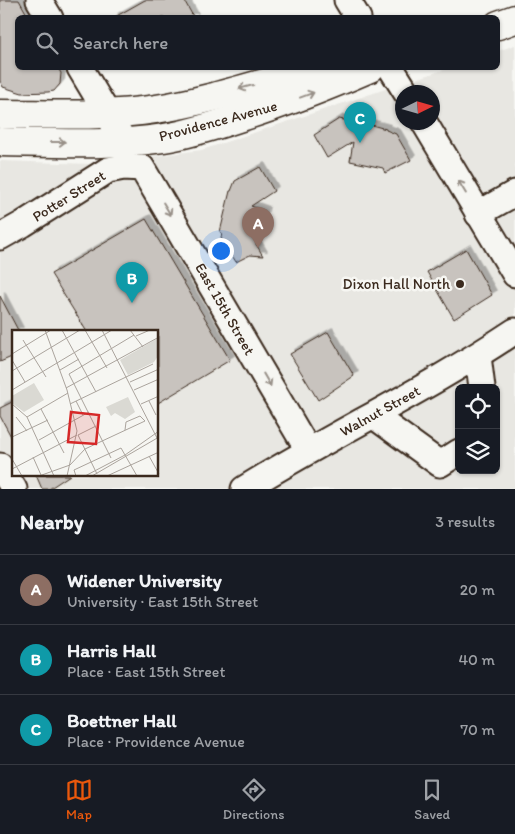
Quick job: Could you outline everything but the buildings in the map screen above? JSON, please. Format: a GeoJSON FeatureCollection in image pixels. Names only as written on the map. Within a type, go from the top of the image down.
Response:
{"type":"FeatureCollection","features":[{"type":"Feature","properties":{"kind":"main road"},"geometry":{"type":"LineString","coordinates":[[500,24],[515,19]]}},
{"type":"Feature","properties":{"kind":"main road","name":"Providence Avenue"},"geometry":{"type":"LineString","coordinates":[[0,114],[107,113],[154,110],[184,104],[310,70]]}},
{"type":"Feature","properties":{"kind":"main road","name":"Providence Avenue"},"geometry":{"type":"LineString","coordinates":[[0,142],[125,142],[166,138],[224,123],[314,92],[365,70]]}},
{"type":"Feature","properties":{"kind":"street"},"geometry":{"type":"LineString","coordinates":[[39,0],[48,15]]}},
{"type":"Feature","properties":{"kind":"street"},"geometry":{"type":"LineString","coordinates":[[347,0],[356,15]]}},
{"type":"Feature","properties":{"kind":"street"},"geometry":{"type":"LineString","coordinates":[[81,70],[125,142]]}},
{"type":"Feature","properties":{"kind":"street"},"geometry":{"type":"LineString","coordinates":[[392,70],[402,85]]}},
{"type":"Feature","properties":{"kind":"street"},"geometry":{"type":"LineString","coordinates":[[429,130],[515,274]]}},
{"type":"Feature","properties":{"kind":"street","name":"Potter Street"},"geometry":{"type":"LineString","coordinates":[[0,237],[108,170],[124,167],[142,168]]}},
{"type":"Feature","properties":{"kind":"street","name":"East 15th Street"},"geometry":{"type":"LineString","coordinates":[[142,168],[308,450]]}},
{"type":"Feature","properties":{"kind":"street"},"geometry":{"type":"LineString","coordinates":[[478,214],[515,193]]}},
{"type":"Feature","properties":{"kind":"street","name":"Walnut Street"},"geometry":{"type":"LineString","coordinates":[[244,489],[308,450],[374,416],[478,356],[515,332]]}},
{"type":"Feature","properties":{"kind":"street"},"geometry":{"type":"LineString","coordinates":[[478,356],[482,384]]}},
{"type":"Feature","properties":{"kind":"street"},"geometry":{"type":"LineString","coordinates":[[374,416],[440,464],[455,455]]}},
{"type":"Feature","properties":{"kind":"street"},"geometry":{"type":"LineString","coordinates":[[0,466],[14,489]]}},
{"type":"Feature","properties":{"kind":"shaded area"},"geometry":{"type":"Polygon","coordinates":[[[515,45],[515,489],[0,489],[0,161],[91,164],[202,150],[395,86],[395,130],[440,130],[440,85],[398,85],[443,70],[500,70],[500,50],[515,45]]]}},
{"type":"Feature","properties":{"kind":"place","name":"Boettner Hall"},"geometry":{"type":"Point","coordinates":[360,143]}},
{"type":"Feature","properties":{"kind":"place","name":"Widener University"},"geometry":{"type":"Point","coordinates":[258,248]}},
{"type":"Feature","properties":{"kind":"place","name":"Dixon Hall North"},"geometry":{"type":"Point","coordinates":[460,284]}},
{"type":"Feature","properties":{"kind":"place","name":"Harris Hall"},"geometry":{"type":"Point","coordinates":[132,303]}}]}
